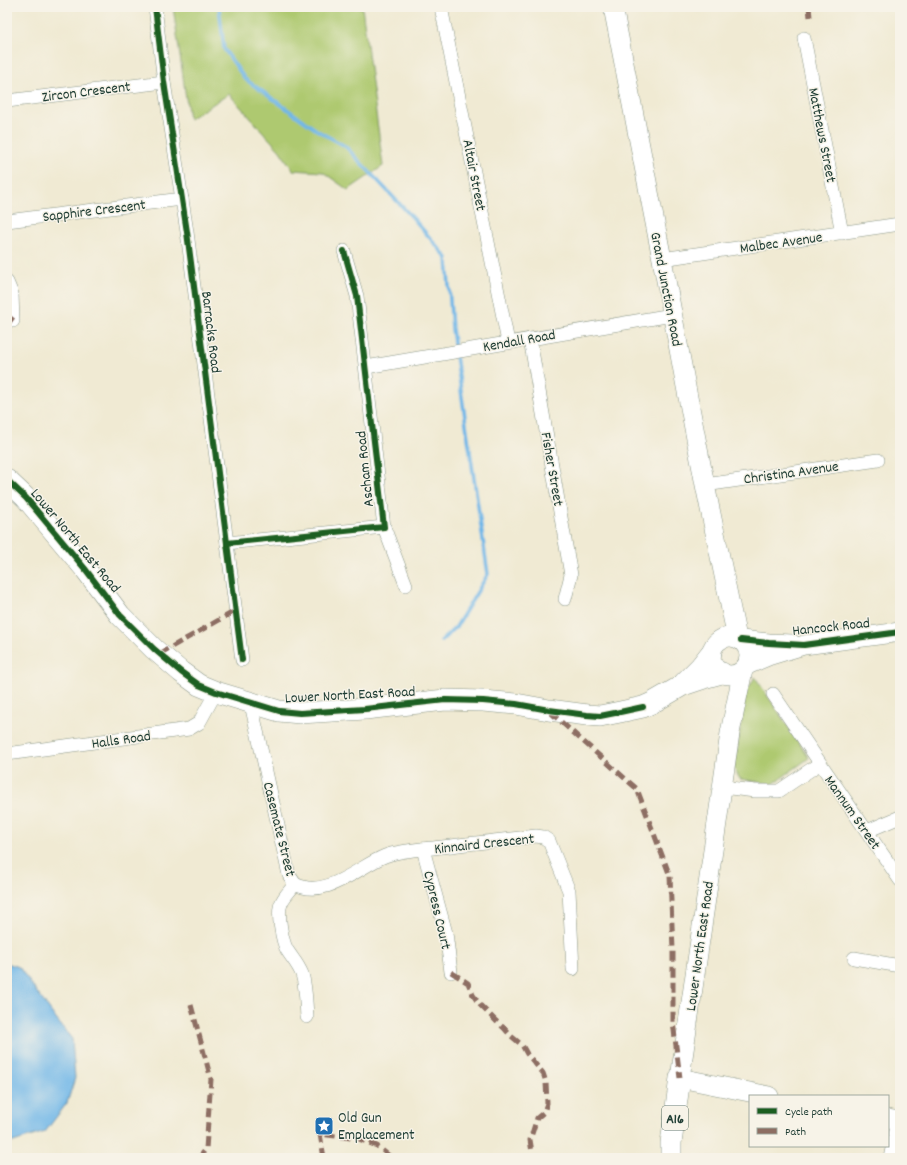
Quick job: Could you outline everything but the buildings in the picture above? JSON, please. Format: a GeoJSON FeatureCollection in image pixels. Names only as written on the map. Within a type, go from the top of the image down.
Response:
{"type":"FeatureCollection","features":[{"type":"Feature","properties":{"kind":"main road","name":"Grand Junction Road"},"geometry":{"type":"LineString","coordinates":[[613,7],[705,484],[739,639]]}},
{"type":"Feature","properties":{"kind":"main road","name":"Lower North East Road"},"geometry":{"type":"LineString","coordinates":[[7,480],[26,498],[76,558],[120,615],[154,649],[181,672],[199,685],[216,692],[251,704],[279,711],[300,713],[365,709],[445,700],[516,704],[549,710],[600,716],[643,707],[683,685],[723,674],[730,689],[730,733]]}},
{"type":"Feature","properties":{"kind":"main road","name":"Grand Junction Road"},"geometry":{"type":"LineString","coordinates":[[715,646],[723,614],[724,571]]}},
{"type":"Feature","properties":{"kind":"main road","name":"Hancock Road"},"geometry":{"type":"LineString","coordinates":[[746,667],[768,656],[804,645],[900,632]]}},
{"type":"Feature","properties":{"kind":"main road"},"geometry":{"type":"LineString","coordinates":[[728,637],[739,639],[745,643],[750,656],[746,667],[737,674],[729,675],[718,671],[712,663],[715,646],[728,637]]}},
{"type":"Feature","properties":{"kind":"main road","name":"Hancock Road"},"geometry":{"type":"LineString","coordinates":[[739,639],[769,643],[804,645]]}},
{"type":"Feature","properties":{"kind":"main road","name":"Lower North East Road"},"geometry":{"type":"LineString","coordinates":[[683,685],[700,667],[715,646]]}},
{"type":"Feature","properties":{"kind":"main road","name":"Lower North East Road"},"geometry":{"type":"LineString","coordinates":[[671,1158],[671,1143],[680,1078],[730,733],[746,667]]}},
{"type":"Feature","properties":{"kind":"main road"},"geometry":{"type":"LineString","coordinates":[[680,1078],[764,1095]]}},
{"type":"Feature","properties":{"kind":"street","name":"Barracks Road"},"geometry":{"type":"LineString","coordinates":[[155,7],[164,82],[182,199],[242,660]]}},
{"type":"Feature","properties":{"kind":"street","name":"Altair Street"},"geometry":{"type":"LineString","coordinates":[[441,7],[508,342]]}},
{"type":"Feature","properties":{"kind":"street","name":"Matthews Street"},"geometry":{"type":"LineString","coordinates":[[804,38],[842,233]]}},
{"type":"Feature","properties":{"kind":"street","name":"Zircon Crescent"},"geometry":{"type":"LineString","coordinates":[[7,101],[164,82]]}},
{"type":"Feature","properties":{"kind":"street","name":"Sapphire Crescent"},"geometry":{"type":"LineString","coordinates":[[7,221],[182,199]]}},
{"type":"Feature","properties":{"kind":"street","name":"Malbec Avenue"},"geometry":{"type":"LineString","coordinates":[[662,259],[900,224]]}},
{"type":"Feature","properties":{"kind":"street","name":"Ascham Road"},"geometry":{"type":"LineString","coordinates":[[227,543],[384,527],[357,296],[344,251]]}},
{"type":"Feature","properties":{"kind":"street"},"geometry":{"type":"LineString","coordinates":[[7,282],[12,294],[13,321]]}},
{"type":"Feature","properties":{"kind":"street","name":"Kendall Road"},"geometry":{"type":"LineString","coordinates":[[366,367],[672,315]]}},
{"type":"Feature","properties":{"kind":"street","name":"Fisher Street"},"geometry":{"type":"LineString","coordinates":[[530,339],[571,575],[565,599]]}},
{"type":"Feature","properties":{"kind":"street","name":"Christina Avenue"},"geometry":{"type":"LineString","coordinates":[[705,484],[878,460]]}},
{"type":"Feature","properties":{"kind":"street"},"geometry":{"type":"LineString","coordinates":[[384,527],[406,585]]}},
{"type":"Feature","properties":{"kind":"street","name":"Halls Road"},"geometry":{"type":"LineString","coordinates":[[7,754],[189,729],[199,723],[216,692]]}},
{"type":"Feature","properties":{"kind":"street","name":"Mannum Street"},"geometry":{"type":"LineString","coordinates":[[773,694],[819,764],[900,880]]}},
{"type":"Feature","properties":{"kind":"street","name":"Casemate Street"},"geometry":{"type":"LineString","coordinates":[[251,704],[289,875],[295,884],[280,904],[281,930],[287,949],[302,974],[307,1017]]}},
{"type":"Feature","properties":{"kind":"street","name":"Mannum Street"},"geometry":{"type":"LineString","coordinates":[[722,786],[755,791],[779,790],[819,764]]}},
{"type":"Feature","properties":{"kind":"street"},"geometry":{"type":"LineString","coordinates":[[867,832],[900,817]]}},
{"type":"Feature","properties":{"kind":"street","name":"Kinnaird Crescent"},"geometry":{"type":"LineString","coordinates":[[295,884],[302,888],[322,888],[335,883],[384,856],[393,854],[423,849],[536,836],[543,837],[549,841],[568,891],[573,969]]}},
{"type":"Feature","properties":{"kind":"street","name":"Cypress Court"},"geometry":{"type":"LineString","coordinates":[[423,849],[446,933],[451,972]]}},
{"type":"Feature","properties":{"kind":"street"},"geometry":{"type":"LineString","coordinates":[[854,958],[900,966]]}},
{"type":"Feature","properties":{"kind":"street"},"geometry":{"type":"LineString","coordinates":[[890,1158],[895,1120]]}},
{"type":"Feature","properties":{"kind":"green space"},"geometry":{"type":"Polygon","coordinates":[[[173,7],[362,7],[383,166],[348,190],[323,172],[293,170],[280,151],[229,94],[189,119],[173,7]]]}},
{"type":"Feature","properties":{"kind":"green space"},"geometry":{"type":"Polygon","coordinates":[[[755,677],[809,758],[773,784],[740,779],[734,769],[746,692],[755,677]]]}},
{"type":"Feature","properties":{"kind":"water"},"geometry":{"type":"Polygon","coordinates":[[[7,963],[19,967],[72,1039],[75,1078],[67,1103],[45,1132],[7,1144],[7,963]]]}},
{"type":"Feature","properties":{"kind":"waterway"},"geometry":{"type":"LineString","coordinates":[[219,7],[224,49],[245,79],[318,131],[345,146],[413,218],[447,258],[452,329],[488,574],[456,627],[441,641]]}},
{"type":"Feature","properties":{"kind":"marked path"},"geometry":{"type":"LineString","coordinates":[[809,7],[810,17]]}},
{"type":"Feature","properties":{"kind":"marked path"},"geometry":{"type":"LineString","coordinates":[[7,325],[13,317]]}},
{"type":"Feature","properties":{"kind":"marked path"},"geometry":{"type":"LineString","coordinates":[[159,654],[235,611]]}},
{"type":"Feature","properties":{"kind":"marked path"},"geometry":{"type":"LineString","coordinates":[[550,712],[637,789],[670,876],[673,950],[673,1022],[680,1078]]}},
{"type":"Feature","properties":{"kind":"marked path"},"geometry":{"type":"LineString","coordinates":[[451,972],[468,983],[473,995],[480,1005],[522,1045],[527,1054],[543,1073],[546,1082],[547,1103],[544,1112],[537,1118],[530,1140],[533,1158]]}},
{"type":"Feature","properties":{"kind":"marked path"},"geometry":{"type":"LineString","coordinates":[[191,1005],[211,1079],[206,1149],[199,1158]]}},
{"type":"Feature","properties":{"kind":"marked path"},"geometry":{"type":"LineString","coordinates":[[324,1158],[320,1134],[359,1139],[377,1146],[392,1158]]}},
{"type":"Feature","properties":{"kind":"cycle path"},"geometry":{"type":"LineString","coordinates":[[155,7],[164,82],[187,232],[242,660]]}},
{"type":"Feature","properties":{"kind":"cycle path"},"geometry":{"type":"LineString","coordinates":[[227,543],[384,527],[357,296],[344,251]]}},
{"type":"Feature","properties":{"kind":"cycle path"},"geometry":{"type":"LineString","coordinates":[[7,480],[26,498],[86,570],[120,615],[154,649],[181,672],[199,685],[216,692],[279,711],[300,713],[365,709],[445,700],[516,704],[549,710],[600,716],[643,707]]}},
{"type":"Feature","properties":{"kind":"cycle path"},"geometry":{"type":"LineString","coordinates":[[741,640],[804,645],[900,632]]}},
{"type":"Feature","properties":{"kind":"place","name":"Old Gun Emplacement"},"geometry":{"type":"Point","coordinates":[324,1126]}}]}
